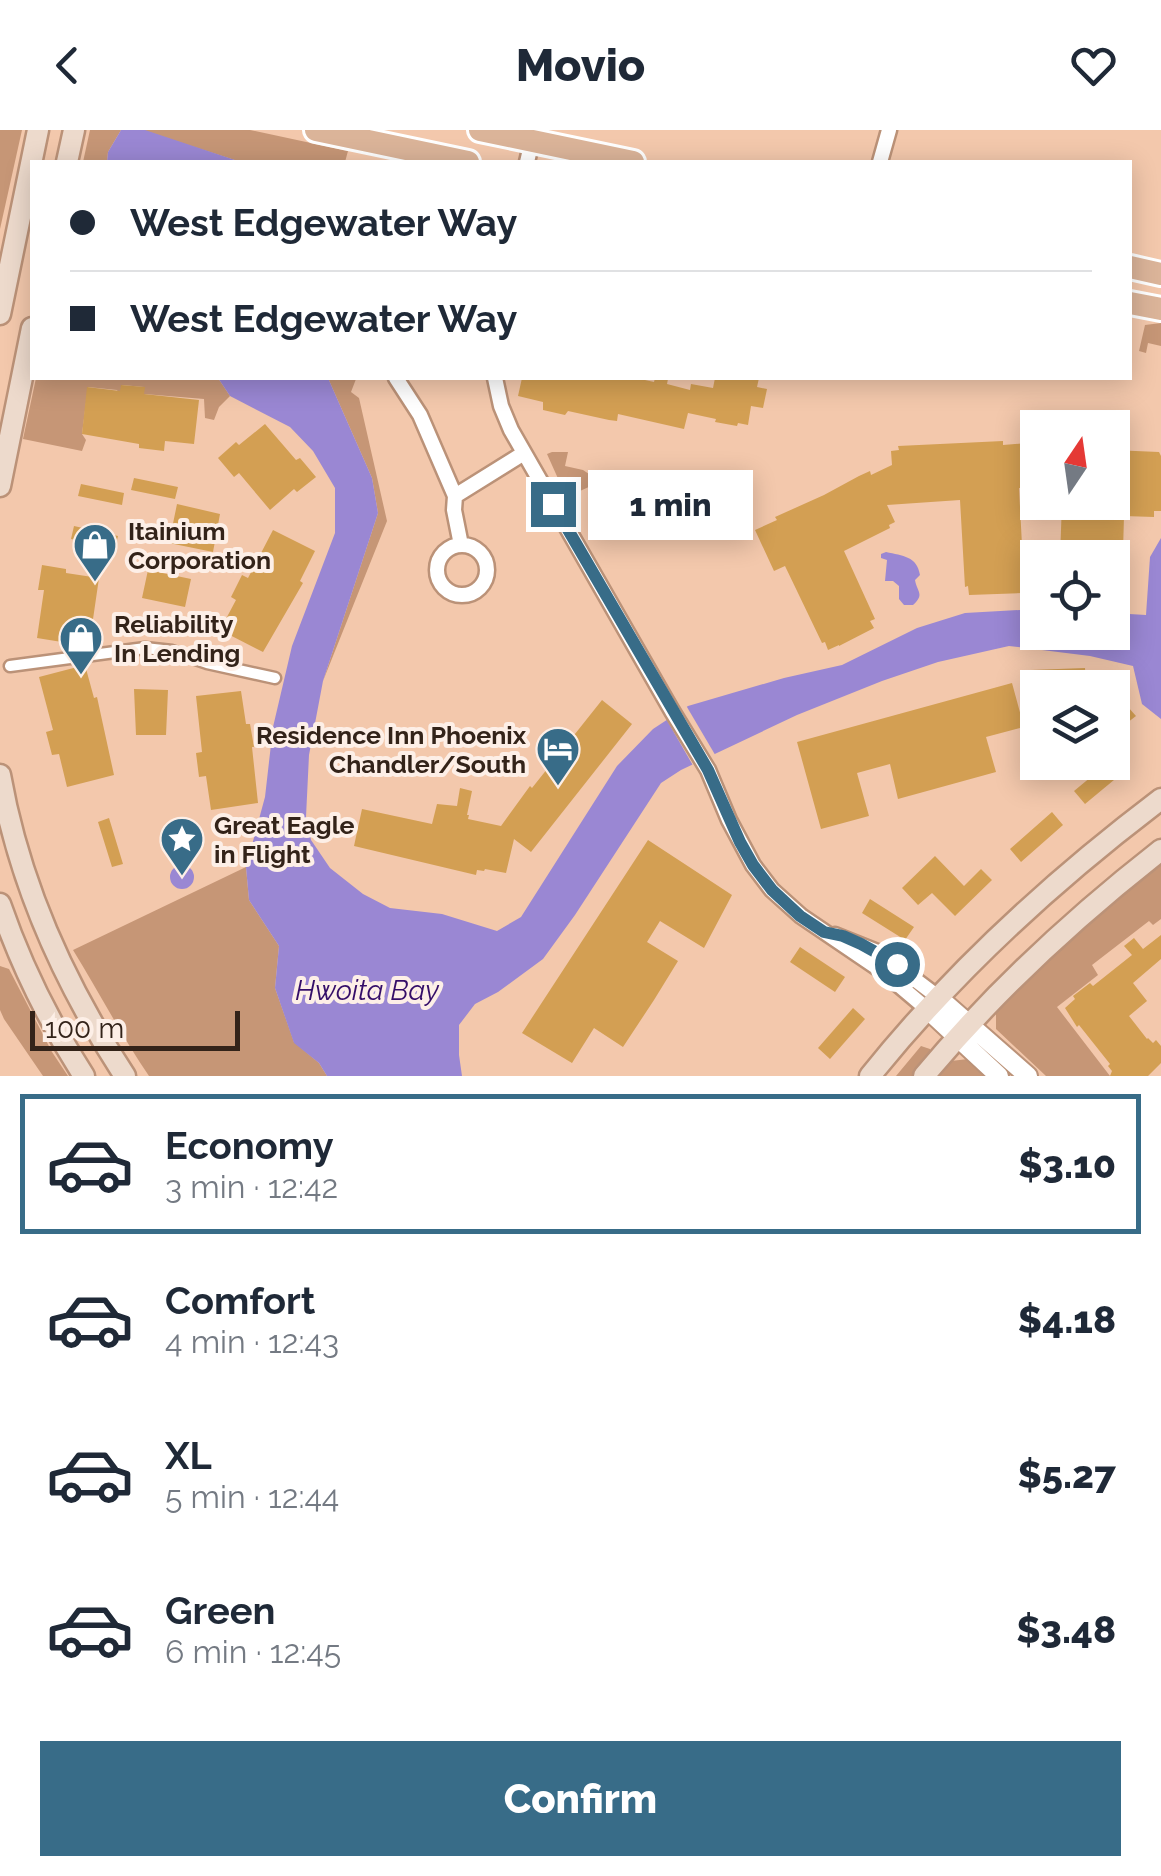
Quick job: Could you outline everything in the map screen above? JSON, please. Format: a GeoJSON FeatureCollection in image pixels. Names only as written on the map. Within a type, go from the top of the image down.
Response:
{"type":"FeatureCollection","features":[{"type":"Feature","properties":{"kind":"main road"},"geometry":{"type":"LineString","coordinates":[[32,160],[38,130]]}},
{"type":"Feature","properties":{"kind":"main road"},"geometry":{"type":"LineString","coordinates":[[67,160],[74,130]]}},
{"type":"Feature","properties":{"kind":"main road"},"geometry":{"type":"LineString","coordinates":[[316,130],[458,160]]}},
{"type":"Feature","properties":{"kind":"main road"},"geometry":{"type":"LineString","coordinates":[[480,130],[529,152],[612,160]]}},
{"type":"Feature","properties":{"kind":"main road"},"geometry":{"type":"LineString","coordinates":[[0,314],[30,169]]}},
{"type":"Feature","properties":{"kind":"main road"},"geometry":{"type":"LineString","coordinates":[[1132,267],[1161,274]]}},
{"type":"Feature","properties":{"kind":"main road"},"geometry":{"type":"LineString","coordinates":[[1132,302],[1161,309]]}},
{"type":"Feature","properties":{"kind":"main road"},"geometry":{"type":"LineString","coordinates":[[0,486],[30,338]]}},
{"type":"Feature","properties":{"kind":"main road"},"geometry":{"type":"LineString","coordinates":[[0,775],[16,845],[38,910],[81,1002],[125,1076]]}},
{"type":"Feature","properties":{"kind":"main road"},"geometry":{"type":"LineString","coordinates":[[870,1076],[992,940],[1095,849],[1161,799]]}},
{"type":"Feature","properties":{"kind":"main road"},"geometry":{"type":"LineString","coordinates":[[924,1076],[1036,956],[1161,850]]}},
{"type":"Feature","properties":{"kind":"main road"},"geometry":{"type":"LineString","coordinates":[[0,904],[40,1002],[84,1076]]}},
{"type":"Feature","properties":{"kind":"main road"},"geometry":{"type":"LineString","coordinates":[[888,1076],[934,1008]]}},
{"type":"Feature","properties":{"kind":"street"},"geometry":{"type":"LineString","coordinates":[[881,160],[889,130]]}},
{"type":"Feature","properties":{"kind":"street"},"geometry":{"type":"LineString","coordinates":[[397,380],[420,415],[455,496],[461,545]]}},
{"type":"Feature","properties":{"kind":"street"},"geometry":{"type":"LineString","coordinates":[[495,380],[511,430],[708,770],[753,865],[800,916],[824,932],[880,953],[934,1008],[1028,1076]]}},
{"type":"Feature","properties":{"kind":"street"},"geometry":{"type":"LineString","coordinates":[[455,496],[524,454]]}},
{"type":"Feature","properties":{"kind":"street"},"geometry":{"type":"LineString","coordinates":[[10,666],[145,648],[172,650],[208,663],[275,678]]}},
{"type":"Feature","properties":{"kind":"street"},"geometry":{"type":"LineString","coordinates":[[963,1030],[999,1076]]}},
{"type":"Feature","properties":{"kind":"shaded area"},"geometry":{"type":"Polygon","coordinates":[[[0,130],[22,130],[0,229],[0,130]]]}},
{"type":"Feature","properties":{"kind":"shaded area"},"geometry":{"type":"Polygon","coordinates":[[[90,130],[121,130],[107,160],[83,160],[90,130]]]}},
{"type":"Feature","properties":{"kind":"shaded area"},"geometry":{"type":"Polygon","coordinates":[[[141,130],[250,130],[348,151],[346,160],[235,160],[141,130]]]}},
{"type":"Feature","properties":{"kind":"shaded area"},"geometry":{"type":"Polygon","coordinates":[[[1161,323],[1161,346],[1148,343],[1146,353],[1139,351],[1145,325],[1161,323]]]}},
{"type":"Feature","properties":{"kind":"shaded area"},"geometry":{"type":"Polygon","coordinates":[[[36,380],[219,380],[230,396],[219,407],[214,420],[205,418],[204,399],[144,394],[144,387],[122,385],[120,396],[117,390],[88,387],[82,451],[23,439],[36,380]]]}},
{"type":"Feature","properties":{"kind":"shaded area"},"geometry":{"type":"Polygon","coordinates":[[[329,380],[356,380],[351,392],[359,398],[387,521],[323,681],[378,513],[372,478],[329,380]]]}},
{"type":"Feature","properties":{"kind":"shaded area"},"geometry":{"type":"Polygon","coordinates":[[[568,452],[565,466],[592,476],[593,485],[580,491],[581,505],[569,503],[547,454],[568,452]]]}},
{"type":"Feature","properties":{"kind":"shaded area"},"geometry":{"type":"Polygon","coordinates":[[[1161,862],[1161,919],[1153,925],[1149,921],[1092,965],[1098,975],[1057,1007],[1110,1076],[1046,1076],[996,1029],[996,1011],[1092,918],[1161,862]]]}},
{"type":"Feature","properties":{"kind":"shaded area"},"geometry":{"type":"Polygon","coordinates":[[[246,867],[249,900],[279,946],[275,988],[294,1042],[319,1063],[327,1076],[149,1076],[73,950],[246,867]]]}},
{"type":"Feature","properties":{"kind":"shaded area"},"geometry":{"type":"Polygon","coordinates":[[[0,966],[9,969],[68,1076],[43,1076],[4,1019],[0,1010],[0,966]]]}},
{"type":"Feature","properties":{"kind":"shaded area"},"geometry":{"type":"Polygon","coordinates":[[[921,1046],[930,1049],[930,1058],[915,1076],[896,1076],[921,1046]]]}},
{"type":"Feature","properties":{"kind":"shaded area"},"geometry":{"type":"Polygon","coordinates":[[[968,1059],[986,1076],[937,1076],[951,1061],[968,1059]]]}},
{"type":"Feature","properties":{"kind":"water"},"geometry":{"type":"Polygon","coordinates":[[[121,130],[145,130],[235,160],[107,160],[121,130]]]}},
{"type":"Feature","properties":{"kind":"water","name":"Hwoita Bay"},"geometry":{"type":"Polygon","coordinates":[[[219,380],[329,380],[372,478],[378,513],[323,681],[309,755],[306,817],[311,840],[330,868],[363,894],[390,908],[442,914],[497,931],[521,917],[617,766],[653,729],[688,706],[842,665],[917,628],[965,613],[1020,610],[1020,647],[1009,646],[938,662],[882,681],[797,715],[681,770],[661,783],[543,959],[475,1004],[459,1025],[462,1076],[327,1076],[319,1063],[294,1043],[275,988],[279,946],[249,900],[246,867],[265,797],[273,727],[292,646],[335,533],[335,488],[313,451],[290,427],[230,396],[219,380]]]}},
{"type":"Feature","properties":{"kind":"water","name":"Hwoita Bay"},"geometry":{"type":"Polygon","coordinates":[[[1161,538],[1161,719],[1142,704],[1133,666],[1041,650],[1130,650],[1130,614],[1146,615],[1150,557],[1161,538]]]}},
{"type":"Feature","properties":{"kind":"water"},"geometry":{"type":"Polygon","coordinates":[[[886,552],[916,564],[919,595],[913,605],[904,605],[899,599],[899,586],[885,581],[887,560],[881,554],[886,552]]]}},
{"type":"Feature","properties":{"kind":"water"},"geometry":{"type":"Polygon","coordinates":[[[182,865],[194,877],[182,889],[170,877],[182,865]]]}},
{"type":"Feature","properties":{"kind":"pier"},"geometry":{"type":"Polygon","coordinates":[[[684,702],[717,758],[695,769],[664,715],[684,702]]]}},
{"type":"Feature","properties":{"kind":"building"},"geometry":{"type":"Polygon","coordinates":[[[522,380],[668,380],[667,384],[690,390],[691,384],[713,388],[715,380],[759,380],[757,387],[767,389],[763,408],[751,406],[748,425],[715,422],[716,419],[688,413],[684,429],[618,414],[617,421],[568,411],[565,415],[543,410],[543,402],[518,396],[522,380]]]}},
{"type":"Feature","properties":{"kind":"building"},"geometry":{"type":"Polygon","coordinates":[[[121,385],[145,387],[144,394],[199,400],[194,444],[165,441],[164,451],[82,434],[87,387],[120,391],[121,385]]]}},
{"type":"Feature","properties":{"kind":"building"},"geometry":{"type":"Polygon","coordinates":[[[265,424],[316,477],[297,492],[294,489],[270,510],[239,473],[234,477],[218,458],[265,424]]]}},
{"type":"Feature","properties":{"kind":"building"},"geometry":{"type":"Polygon","coordinates":[[[1020,444],[1020,593],[969,595],[968,586],[965,587],[960,500],[887,505],[895,522],[890,528],[844,551],[875,619],[870,621],[874,628],[828,650],[785,566],[774,571],[755,530],[859,476],[892,465],[891,451],[899,450],[898,446],[1020,444]]]}},
{"type":"Feature","properties":{"kind":"building"},"geometry":{"type":"Polygon","coordinates":[[[1130,451],[1159,452],[1161,456],[1161,511],[1154,511],[1154,517],[1130,516],[1130,451]]]}},
{"type":"Feature","properties":{"kind":"building"},"geometry":{"type":"Polygon","coordinates":[[[134,478],[178,487],[175,499],[131,490],[134,478]]]}},
{"type":"Feature","properties":{"kind":"building"},"geometry":{"type":"Polygon","coordinates":[[[81,484],[124,493],[122,505],[78,496],[81,484]]]}},
{"type":"Feature","properties":{"kind":"building"},"geometry":{"type":"Polygon","coordinates":[[[177,504],[220,514],[213,552],[169,543],[177,504]]]}},
{"type":"Feature","properties":{"kind":"building"},"geometry":{"type":"Polygon","coordinates":[[[1061,520],[1124,520],[1123,540],[1061,540],[1061,520]]]}},
{"type":"Feature","properties":{"kind":"building"},"geometry":{"type":"Polygon","coordinates":[[[74,526],[118,536],[115,548],[71,539],[74,526]]]}},
{"type":"Feature","properties":{"kind":"building"},"geometry":{"type":"Polygon","coordinates":[[[273,530],[315,551],[300,581],[303,583],[263,652],[220,630],[236,600],[231,597],[242,575],[248,578],[273,530]]]}},
{"type":"Feature","properties":{"kind":"building"},"geometry":{"type":"Polygon","coordinates":[[[42,565],[99,578],[93,646],[75,649],[68,647],[68,643],[37,638],[44,590],[38,590],[42,565]]]}},
{"type":"Feature","properties":{"kind":"building"},"geometry":{"type":"Polygon","coordinates":[[[148,570],[191,579],[185,607],[142,598],[148,570]]]}},
{"type":"Feature","properties":{"kind":"building"},"geometry":{"type":"Polygon","coordinates":[[[85,665],[94,698],[97,697],[114,775],[67,787],[59,754],[52,755],[46,732],[53,730],[39,677],[85,665]]]}},
{"type":"Feature","properties":{"kind":"building"},"geometry":{"type":"Polygon","coordinates":[[[1012,683],[1020,712],[1020,728],[986,737],[996,772],[898,799],[890,764],[857,773],[869,816],[821,829],[797,742],[1012,683]]]}},
{"type":"Feature","properties":{"kind":"building"},"geometry":{"type":"Polygon","coordinates":[[[134,689],[168,690],[166,735],[136,735],[134,689]]]}},
{"type":"Feature","properties":{"kind":"building"},"geometry":{"type":"Polygon","coordinates":[[[241,691],[254,747],[258,803],[211,810],[206,776],[199,777],[196,753],[202,752],[196,696],[241,691]]]}},
{"type":"Feature","properties":{"kind":"building","name":"Residence Inn Phoenix Chandler/South"},"geometry":{"type":"Polygon","coordinates":[[[602,700],[632,724],[531,852],[514,839],[506,873],[485,869],[477,870],[476,875],[354,846],[362,809],[432,824],[437,804],[457,806],[460,788],[472,791],[468,819],[501,826],[602,700]]]}},
{"type":"Feature","properties":{"kind":"building"},"geometry":{"type":"Polygon","coordinates":[[[1087,780],[1114,780],[1085,804],[1074,791],[1087,780]]]}},
{"type":"Feature","properties":{"kind":"building"},"geometry":{"type":"Polygon","coordinates":[[[1052,812],[1063,825],[1021,862],[1010,849],[1052,812]]]}},
{"type":"Feature","properties":{"kind":"building"},"geometry":{"type":"Polygon","coordinates":[[[109,818],[123,864],[112,867],[98,822],[109,818]]]}},
{"type":"Feature","properties":{"kind":"building"},"geometry":{"type":"Polygon","coordinates":[[[648,840],[732,895],[704,948],[660,921],[647,942],[678,961],[654,1000],[623,1047],[594,1028],[572,1063],[522,1033],[648,840]]]}},
{"type":"Feature","properties":{"kind":"building"},"geometry":{"type":"Polygon","coordinates":[[[935,856],[964,886],[981,869],[992,880],[955,916],[932,893],[918,905],[902,888],[935,856]]]}},
{"type":"Feature","properties":{"kind":"building"},"geometry":{"type":"Polygon","coordinates":[[[870,899],[914,927],[905,940],[862,913],[870,899]]]}},
{"type":"Feature","properties":{"kind":"building"},"geometry":{"type":"Polygon","coordinates":[[[1161,935],[1161,959],[1133,983],[1147,1001],[1129,1016],[1147,1039],[1153,1043],[1156,1040],[1161,1046],[1161,1063],[1148,1076],[1110,1076],[1110,1064],[1065,1008],[1075,999],[1073,996],[1090,983],[1093,986],[1132,955],[1124,946],[1134,938],[1143,949],[1161,935]]]}},
{"type":"Feature","properties":{"kind":"building"},"geometry":{"type":"Polygon","coordinates":[[[800,947],[845,977],[835,992],[790,962],[800,947]]]}},
{"type":"Feature","properties":{"kind":"building"},"geometry":{"type":"Polygon","coordinates":[[[853,1008],[865,1019],[830,1059],[818,1048],[853,1008]]]}},
{"type":"Feature","properties":{"kind":"place","name":"Itainium Corporation"},"geometry":{"type":"Point","coordinates":[95,583]}},
{"type":"Feature","properties":{"kind":"place","name":"Reliability In Lending"},"geometry":{"type":"Point","coordinates":[81,676]}},
{"type":"Feature","properties":{"kind":"place","name":"Residence Inn Phoenix Chandler/South"},"geometry":{"type":"Point","coordinates":[558,787]}},
{"type":"Feature","properties":{"kind":"place","name":"Great Eagle in Flight"},"geometry":{"type":"Point","coordinates":[182,877]}},
{"type":"Feature","properties":{"kind":"route"},"geometry":{"type":"LineString","coordinates":[[553,504],[708,770],[753,865],[800,916],[824,932],[843,936],[897,964]]}}]}
